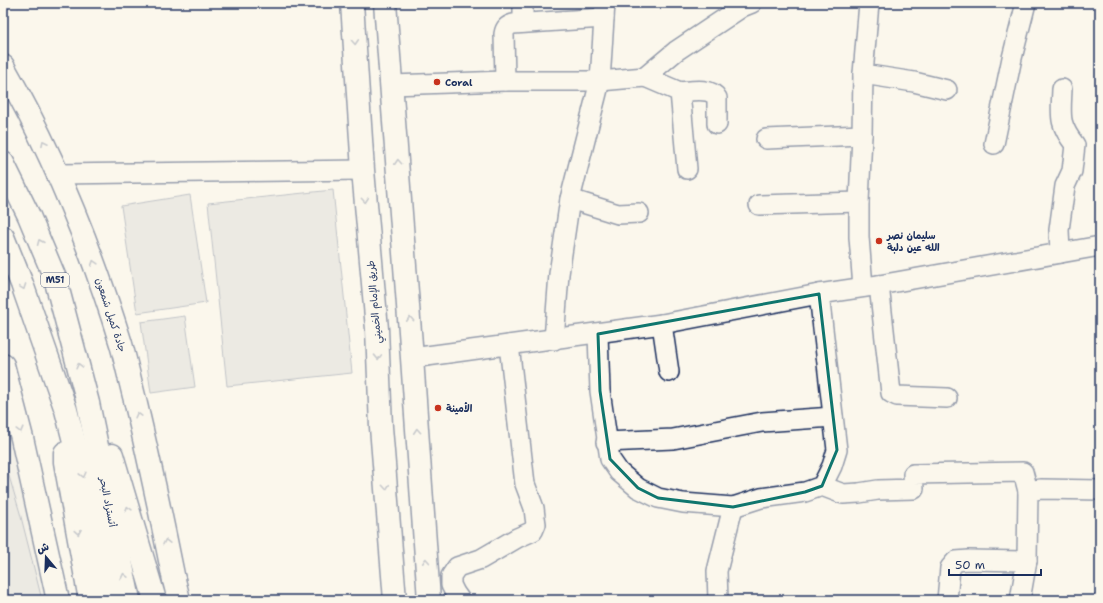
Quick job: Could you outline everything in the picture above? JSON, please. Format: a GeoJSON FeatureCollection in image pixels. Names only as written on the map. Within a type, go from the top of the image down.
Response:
{"type":"FeatureCollection","features":[{"type":"Feature","properties":{"kind":"main road","name":"طريق الإمام الخميني"},"geometry":{"type":"LineString","coordinates":[[352,3],[363,170],[377,329],[381,427],[395,600]]}},
{"type":"Feature","properties":{"kind":"main road"},"geometry":{"type":"LineString","coordinates":[[385,3],[429,600]]}},
{"type":"Feature","properties":{"kind":"main road","name":"جادة كميل شمعون"},"geometry":{"type":"LineString","coordinates":[[3,66],[26,106],[59,174],[91,253],[121,345],[144,438],[177,590]]}},
{"type":"Feature","properties":{"kind":"main road","name":"M51"},"geometry":{"type":"LineString","coordinates":[[3,163],[29,216],[55,278],[88,403]]}},
{"type":"Feature","properties":{"kind":"main road"},"geometry":{"type":"LineString","coordinates":[[3,237],[22,284],[66,410],[64,434],[65,462],[90,600]]}},
{"type":"Feature","properties":{"kind":"main road"},"geometry":{"type":"LineString","coordinates":[[3,365],[22,438],[58,600]]}},
{"type":"Feature","properties":{"kind":"main road"},"geometry":{"type":"LineString","coordinates":[[88,403],[111,452],[155,600]]}},
{"type":"Feature","properties":{"kind":"main road","name":"أتستراد البحر"},"geometry":{"type":"LineString","coordinates":[[88,403],[129,600]]}},
{"type":"Feature","properties":{"kind":"main road","name":"أتستراد البحر"},"geometry":{"type":"LineString","coordinates":[[66,410],[85,484],[108,600]]}},
{"type":"Feature","properties":{"kind":"main road"},"geometry":{"type":"LineString","coordinates":[[383,600],[388,571],[392,563]]}},
{"type":"Feature","properties":{"kind":"street"},"geometry":{"type":"LineString","coordinates":[[523,3],[523,23]]}},
{"type":"Feature","properties":{"kind":"street"},"geometry":{"type":"LineString","coordinates":[[869,3],[863,74],[859,237],[871,286],[891,393],[897,396],[947,398]]}},
{"type":"Feature","properties":{"kind":"street"},"geometry":{"type":"LineString","coordinates":[[994,144],[1012,58],[1026,3]]}},
{"type":"Feature","properties":{"kind":"street"},"geometry":{"type":"LineString","coordinates":[[645,77],[676,51],[744,4]]}},
{"type":"Feature","properties":{"kind":"street"},"geometry":{"type":"LineString","coordinates":[[505,81],[505,29],[513,24],[604,10],[600,81],[570,199],[559,274],[554,340]]}},
{"type":"Feature","properties":{"kind":"street"},"geometry":{"type":"LineString","coordinates":[[863,74],[914,82],[947,90]]}},
{"type":"Feature","properties":{"kind":"street"},"geometry":{"type":"LineString","coordinates":[[392,85],[505,81],[600,81],[645,77],[680,92],[711,91],[717,98],[717,124]]}},
{"type":"Feature","properties":{"kind":"street"},"geometry":{"type":"LineString","coordinates":[[1060,253],[1059,230],[1065,186],[1072,171],[1075,145],[1062,125],[1062,89]]}},
{"type":"Feature","properties":{"kind":"street"},"geometry":{"type":"LineString","coordinates":[[680,92],[687,169]]}},
{"type":"Feature","properties":{"kind":"street"},"geometry":{"type":"LineString","coordinates":[[766,138],[862,135]]}},
{"type":"Feature","properties":{"kind":"street"},"geometry":{"type":"LineString","coordinates":[[59,174],[363,170]]}},
{"type":"Feature","properties":{"kind":"street"},"geometry":{"type":"LineString","coordinates":[[570,199],[618,214],[639,213]]}},
{"type":"Feature","properties":{"kind":"street"},"geometry":{"type":"LineString","coordinates":[[759,205],[859,202]]}},
{"type":"Feature","properties":{"kind":"street"},"geometry":{"type":"LineString","coordinates":[[412,358],[554,340],[662,324],[819,294],[1100,246]]}},
{"type":"Feature","properties":{"kind":"street"},"geometry":{"type":"LineString","coordinates":[[819,294],[837,450],[832,466],[822,486]]}},
{"type":"Feature","properties":{"kind":"street"},"geometry":{"type":"LineString","coordinates":[[662,324],[669,372]]}},
{"type":"Feature","properties":{"kind":"street"},"geometry":{"type":"LineString","coordinates":[[598,334],[600,391],[606,442],[610,459],[619,472],[638,488],[658,498],[683,503],[733,507],[761,498],[805,492],[822,486],[843,494],[878,490],[914,489],[913,474],[1023,472],[1028,491],[1027,561],[1020,600]]}},
{"type":"Feature","properties":{"kind":"street"},"geometry":{"type":"LineString","coordinates":[[460,600],[451,585],[451,576],[457,567],[481,559],[517,538],[533,531],[536,524],[534,508],[525,484],[509,345]]}},
{"type":"Feature","properties":{"kind":"street"},"geometry":{"type":"LineString","coordinates":[[606,442],[673,439],[762,422],[833,417]]}},
{"type":"Feature","properties":{"kind":"street"},"geometry":{"type":"LineString","coordinates":[[1028,491],[1041,489],[1100,490]]}},
{"type":"Feature","properties":{"kind":"street"},"geometry":{"type":"LineString","coordinates":[[718,600],[717,571],[733,507]]}},
{"type":"Feature","properties":{"kind":"street"},"geometry":{"type":"LineString","coordinates":[[947,600],[950,568],[956,561],[1027,561]]}},
{"type":"Feature","properties":{"kind":"highlighted area"},"geometry":{"type":"Polygon","coordinates":[[[819,294],[837,450],[822,486],[805,492],[733,507],[658,498],[638,488],[610,459],[600,391],[598,334],[819,294]]]}},
{"type":"Feature","properties":{"kind":"shaded area"},"geometry":{"type":"Polygon","coordinates":[[[333,190],[352,373],[227,386],[208,203],[333,190]]]}},
{"type":"Feature","properties":{"kind":"shaded area"},"geometry":{"type":"Polygon","coordinates":[[[190,195],[206,303],[137,313],[121,206],[190,195]]]}},
{"type":"Feature","properties":{"kind":"shaded area"},"geometry":{"type":"Polygon","coordinates":[[[185,316],[195,387],[151,393],[141,322],[185,316]]]}},
{"type":"Feature","properties":{"kind":"shaded area"},"geometry":{"type":"Polygon","coordinates":[[[3,404],[5,410],[47,600],[3,600],[3,404]]]}},
{"type":"Feature","properties":{"kind":"shaded area"},"geometry":{"type":"Polygon","coordinates":[[[3,456],[20,513],[42,600],[3,600],[3,456]]]}},
{"type":"Feature","properties":{"kind":"place","name":"Coral"},"geometry":{"type":"Point","coordinates":[437,82]}},
{"type":"Feature","properties":{"kind":"place","name":"سليمان نصر الله عين دلبة"},"geometry":{"type":"Point","coordinates":[879,241]}},
{"type":"Feature","properties":{"kind":"place","name":"الأمينة"},"geometry":{"type":"Point","coordinates":[438,408]}}]}
